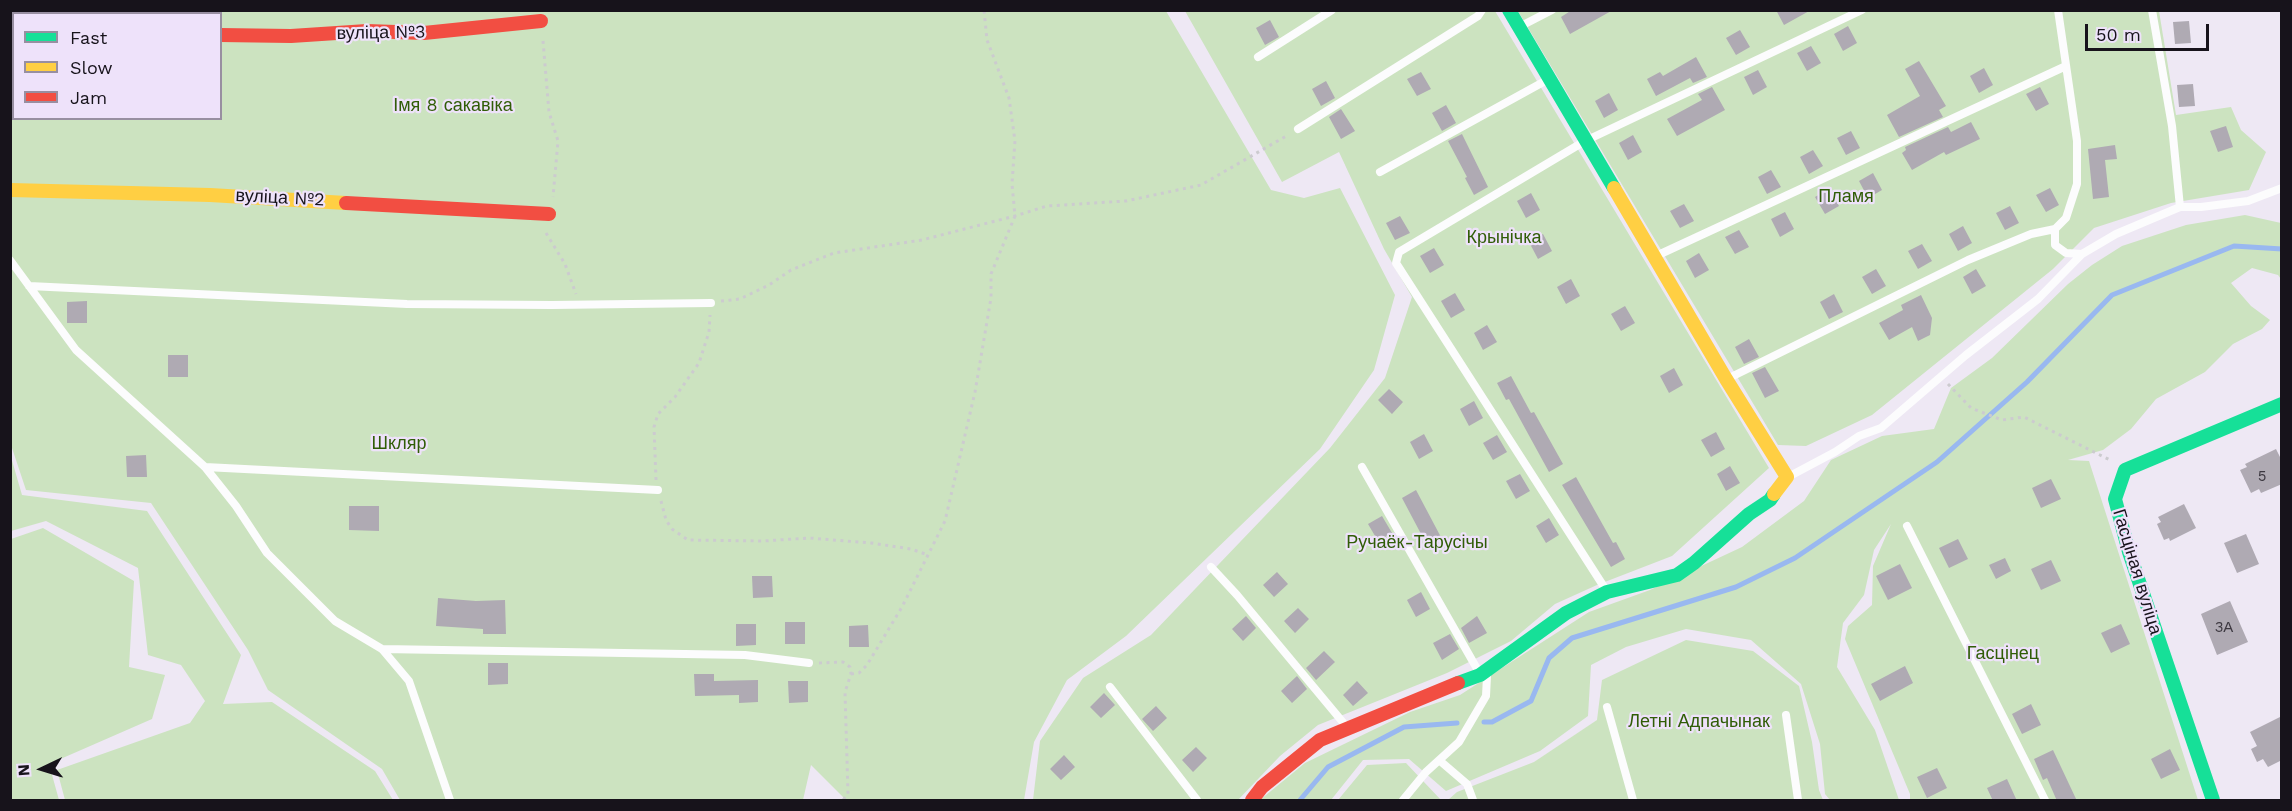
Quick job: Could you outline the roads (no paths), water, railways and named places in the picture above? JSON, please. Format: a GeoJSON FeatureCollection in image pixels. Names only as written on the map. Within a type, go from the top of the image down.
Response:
{"type":"FeatureCollection","features":[{"type":"Feature","properties":{"kind":"street"},"geometry":{"type":"LineString","coordinates":[[1251,801],[1262,787],[1320,740],[1484,673],[1566,613],[1607,592],[1677,575],[1694,563],[1749,514],[1770,500],[1787,477],[1726,379],[1509,10]]}},
{"type":"Feature","properties":{"kind":"street","name":"вуліца №3"},"geometry":{"type":"LineString","coordinates":[[222,35],[291,36],[367,31],[424,33],[541,21]]}},
{"type":"Feature","properties":{"kind":"street","name":"вуліца №2"},"geometry":{"type":"LineString","coordinates":[[10,190],[221,195],[549,214]]}},
{"type":"Feature","properties":{"kind":"street","name":"Гасціная вуліца"},"geometry":{"type":"LineString","coordinates":[[2213,801],[2129,552],[2115,499],[2125,470],[2282,404]]}},
{"type":"Feature","properties":{"kind":"lane"},"geometry":{"type":"LineString","coordinates":[[1258,57],[1332,10]]}},
{"type":"Feature","properties":{"kind":"lane"},"geometry":{"type":"LineString","coordinates":[[1298,129],[1478,16],[1482,10]]}},
{"type":"Feature","properties":{"kind":"lane"},"geometry":{"type":"LineString","coordinates":[[1519,27],[1552,10]]}},
{"type":"Feature","properties":{"kind":"lane"},"geometry":{"type":"LineString","coordinates":[[1607,592],[1396,263],[1399,252],[1585,141],[1862,10]]}},
{"type":"Feature","properties":{"kind":"lane"},"geometry":{"type":"LineString","coordinates":[[1726,379],[1968,260],[2031,234],[2055,229],[2066,218],[2077,184],[2078,141],[2058,10]]}},
{"type":"Feature","properties":{"kind":"lane"},"geometry":{"type":"LineString","coordinates":[[2152,10],[2172,126],[2180,207]]}},
{"type":"Feature","properties":{"kind":"lane"},"geometry":{"type":"LineString","coordinates":[[1654,258],[2066,66]]}},
{"type":"Feature","properties":{"kind":"lane"},"geometry":{"type":"LineString","coordinates":[[1380,172],[1549,80]]}},
{"type":"Feature","properties":{"kind":"lane"},"geometry":{"type":"LineString","coordinates":[[1787,477],[1860,436],[1881,428],[1940,376],[2038,299],[2082,254],[2116,234],[2180,207],[2201,207],[2248,201],[2282,188]]}},
{"type":"Feature","properties":{"kind":"lane"},"geometry":{"type":"LineString","coordinates":[[2055,229],[2055,245],[2066,253],[2082,254]]}},
{"type":"Feature","properties":{"kind":"lane"},"geometry":{"type":"LineString","coordinates":[[10,260],[76,350],[205,467],[236,506],[267,553],[334,621],[382,649],[409,681],[450,801]]}},
{"type":"Feature","properties":{"kind":"lane"},"geometry":{"type":"LineString","coordinates":[[28,286],[406,304],[711,303]]}},
{"type":"Feature","properties":{"kind":"lane"},"geometry":{"type":"LineString","coordinates":[[205,467],[658,490]]}},
{"type":"Feature","properties":{"kind":"lane"},"geometry":{"type":"LineString","coordinates":[[1362,467],[1484,673],[1486,696],[1459,742],[1426,772],[1403,801]]}},
{"type":"Feature","properties":{"kind":"lane"},"geometry":{"type":"LineString","coordinates":[[1907,526],[2045,801]]}},
{"type":"Feature","properties":{"kind":"lane"},"geometry":{"type":"LineString","coordinates":[[1211,567],[1347,728]]}},
{"type":"Feature","properties":{"kind":"lane"},"geometry":{"type":"LineString","coordinates":[[382,649],[733,655],[809,663]]}},
{"type":"Feature","properties":{"kind":"lane"},"geometry":{"type":"LineString","coordinates":[[1110,687],[1197,801]]}},
{"type":"Feature","properties":{"kind":"lane"},"geometry":{"type":"LineString","coordinates":[[1607,707],[1633,801]]}},
{"type":"Feature","properties":{"kind":"lane"},"geometry":{"type":"LineString","coordinates":[[1786,715],[1798,801]]}},
{"type":"Feature","properties":{"kind":"lane"},"geometry":{"type":"LineString","coordinates":[[1439,760],[1467,784],[1473,801]]}},
{"type":"Feature","properties":{"kind":"waterway"},"geometry":{"type":"LineString","coordinates":[[1484,722],[1492,722],[1531,701],[1549,658],[1572,638],[1736,587],[1795,558],[1937,462],[2027,382],[2112,295],[2234,246],[2282,249]]}},
{"type":"Feature","properties":{"kind":"waterway"},"geometry":{"type":"LineString","coordinates":[[1300,800],[1328,767],[1404,727],[1457,723]]}},
{"type":"Feature","properties":{"kind":"park label","name":"Імя 8 сакавіка"},"geometry":{"type":"Point","coordinates":[453,106]}},
{"type":"Feature","properties":{"kind":"park label","name":"Пламя"},"geometry":{"type":"Point","coordinates":[1846,197]}},
{"type":"Feature","properties":{"kind":"park label","name":"Крынічка"},"geometry":{"type":"Point","coordinates":[1504,238]}},
{"type":"Feature","properties":{"kind":"park label","name":"Шкляр"},"geometry":{"type":"Point","coordinates":[399,444]}},
{"type":"Feature","properties":{"kind":"park label","name":"Ручаёк-Тарусічы"},"geometry":{"type":"Point","coordinates":[1417,543]}},
{"type":"Feature","properties":{"kind":"park label","name":"Гасцінец"},"geometry":{"type":"Point","coordinates":[2003,654]}},
{"type":"Feature","properties":{"kind":"park label","name":"Летні Адпачынак"},"geometry":{"type":"Point","coordinates":[1699,722]}}]}
